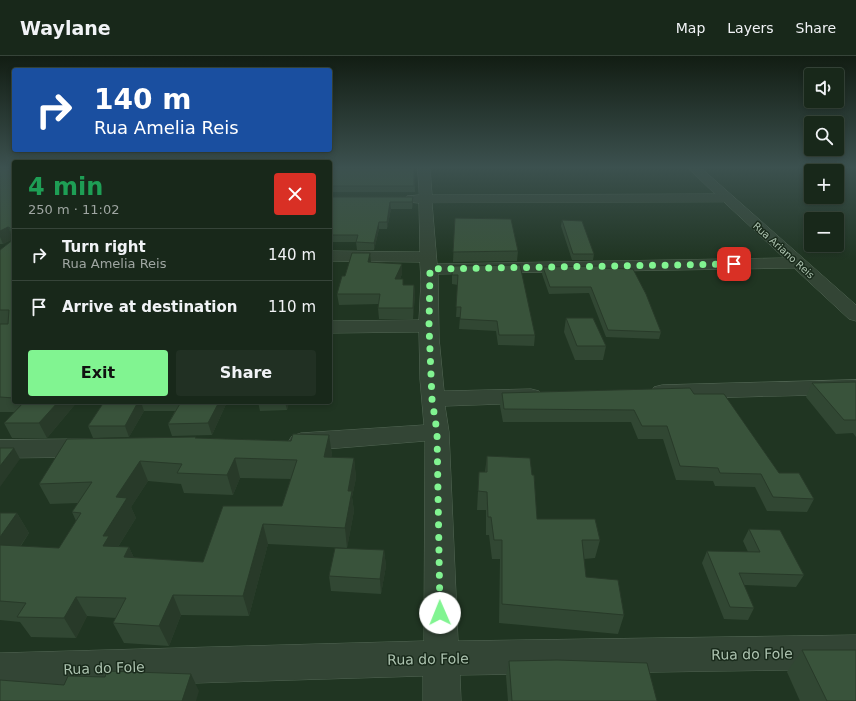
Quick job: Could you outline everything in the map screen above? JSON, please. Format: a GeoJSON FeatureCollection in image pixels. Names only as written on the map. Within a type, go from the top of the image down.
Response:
{"type":"FeatureCollection","features":[{"type":"Feature","properties":{"kind":"street"},"geometry":{"type":"LineString","coordinates":[[426,198],[432,399],[437,432],[442,701]]}},
{"type":"Feature","properties":{"kind":"street","name":"Rua Ariano Reis"},"geometry":{"type":"LineString","coordinates":[[727,198],[856,316]]}},
{"type":"Feature","properties":{"kind":"street"},"geometry":{"type":"LineString","coordinates":[[332,256],[429,263],[798,263]]}},
{"type":"Feature","properties":{"kind":"street"},"geometry":{"type":"LineString","coordinates":[[332,327],[429,326]]}},
{"type":"Feature","properties":{"kind":"street"},"geometry":{"type":"LineString","coordinates":[[640,393],[856,387]]}},
{"type":"Feature","properties":{"kind":"street"},"geometry":{"type":"LineString","coordinates":[[432,399],[552,395]]}},
{"type":"Feature","properties":{"kind":"street"},"geometry":{"type":"LineString","coordinates":[[277,443],[437,432]]}},
{"type":"Feature","properties":{"kind":"street"},"geometry":{"type":"LineString","coordinates":[[0,449],[116,448]]}},
{"type":"Feature","properties":{"kind":"street","name":"Rua do Fole"},"geometry":{"type":"LineString","coordinates":[[0,671],[441,658],[856,652]]}},
{"type":"Feature","properties":{"kind":"building"},"geometry":{"type":"Polygon","coordinates":[[[0,198],[12,198],[12,232],[10,232],[10,228],[8,227],[0,231],[0,198]]]}},
{"type":"Feature","properties":{"kind":"building"},"geometry":{"type":"Polygon","coordinates":[[[332,198],[413,198],[412,202],[390,202],[387,222],[379,222],[374,243],[356,242],[358,235],[332,235],[332,198]]]}},
{"type":"Feature","properties":{"kind":"building"},"geometry":{"type":"Polygon","coordinates":[[[455,218],[511,219],[518,251],[453,252],[455,218]]]}},
{"type":"Feature","properties":{"kind":"building"},"geometry":{"type":"Polygon","coordinates":[[[562,220],[582,221],[594,254],[573,254],[562,220]]]}},
{"type":"Feature","properties":{"kind":"building"},"geometry":{"type":"Polygon","coordinates":[[[12,241],[12,398],[0,397],[0,324],[8,324],[9,310],[0,310],[0,250],[12,241]]]}},
{"type":"Feature","properties":{"kind":"building"},"geometry":{"type":"Polygon","coordinates":[[[352,253],[370,253],[368,262],[402,264],[395,279],[403,279],[403,285],[414,285],[413,308],[378,308],[380,294],[337,294],[342,276],[345,276],[352,253]]]}},
{"type":"Feature","properties":{"kind":"building"},"geometry":{"type":"Polygon","coordinates":[[[520,265],[535,335],[499,335],[497,321],[460,319],[461,307],[456,307],[458,275],[452,275],[452,266],[520,265]]]}},
{"type":"Feature","properties":{"kind":"building"},"geometry":{"type":"Polygon","coordinates":[[[599,266],[600,268],[633,269],[646,294],[661,332],[608,330],[591,287],[550,287],[543,267],[599,266]]]}},
{"type":"Feature","properties":{"kind":"building"},"geometry":{"type":"Polygon","coordinates":[[[566,318],[593,318],[606,346],[577,346],[566,318]]]}},
{"type":"Feature","properties":{"kind":"building"},"geometry":{"type":"Polygon","coordinates":[[[856,382],[856,420],[844,420],[812,383],[856,382]]]}},
{"type":"Feature","properties":{"kind":"building"},"geometry":{"type":"Polygon","coordinates":[[[690,388],[694,394],[724,394],[779,473],[799,473],[814,499],[773,497],[761,474],[720,473],[718,468],[680,466],[667,426],[642,426],[634,410],[504,409],[502,393],[690,388]]]}},
{"type":"Feature","properties":{"kind":"building"},"geometry":{"type":"Polygon","coordinates":[[[22,404],[56,404],[39,423],[4,423],[22,404]]]}},
{"type":"Feature","properties":{"kind":"building"},"geometry":{"type":"Polygon","coordinates":[[[103,404],[137,404],[125,426],[88,426],[103,404]]]}},
{"type":"Feature","properties":{"kind":"building"},"geometry":{"type":"Polygon","coordinates":[[[180,404],[218,404],[208,423],[168,424],[180,404]]]}},
{"type":"Feature","properties":{"kind":"building"},"geometry":{"type":"Polygon","coordinates":[[[293,434],[329,435],[324,457],[354,458],[348,491],[352,491],[345,528],[263,524],[243,596],[173,595],[159,626],[113,623],[126,598],[76,597],[64,618],[17,617],[26,603],[0,601],[0,545],[59,548],[81,513],[72,512],[92,482],[39,484],[67,439],[196,437],[195,438],[291,441],[293,434]],[[235,458],[227,475],[177,473],[182,464],[140,461],[116,497],[127,498],[103,536],[109,536],[103,546],[129,547],[124,557],[203,562],[223,506],[282,506],[297,460],[235,458]]]}},
{"type":"Feature","properties":{"kind":"building"},"geometry":{"type":"Polygon","coordinates":[[[0,448],[14,448],[0,466],[0,448]]]}},
{"type":"Feature","properties":{"kind":"building"},"geometry":{"type":"Polygon","coordinates":[[[487,456],[530,458],[532,475],[534,475],[537,519],[595,519],[600,540],[582,540],[586,577],[618,580],[624,615],[502,604],[502,540],[494,540],[491,517],[488,517],[487,492],[478,491],[479,472],[487,472],[487,456]]]}},
{"type":"Feature","properties":{"kind":"building"},"geometry":{"type":"Polygon","coordinates":[[[0,513],[17,513],[0,537],[0,513]]]}},
{"type":"Feature","properties":{"kind":"building"},"geometry":{"type":"Polygon","coordinates":[[[749,529],[780,530],[804,575],[739,573],[754,608],[730,607],[707,551],[760,552],[749,529]]]}},
{"type":"Feature","properties":{"kind":"building"},"geometry":{"type":"Polygon","coordinates":[[[335,548],[384,550],[380,579],[329,576],[335,548]]]}},
{"type":"Feature","properties":{"kind":"building"},"geometry":{"type":"Polygon","coordinates":[[[802,650],[856,650],[856,701],[827,701],[802,650]]]}},
{"type":"Feature","properties":{"kind":"building"},"geometry":{"type":"Polygon","coordinates":[[[557,660],[647,663],[657,701],[512,701],[509,661],[557,660]]]}},
{"type":"Feature","properties":{"kind":"building"},"geometry":{"type":"Polygon","coordinates":[[[107,671],[191,674],[182,701],[0,701],[0,680],[64,685],[68,676],[105,677],[107,671]]]}},
{"type":"Feature","properties":{"kind":"route"},"geometry":{"type":"LineString","coordinates":[[440,613],[437,432],[432,399],[429,326],[430,269],[734,264]]}}]}
